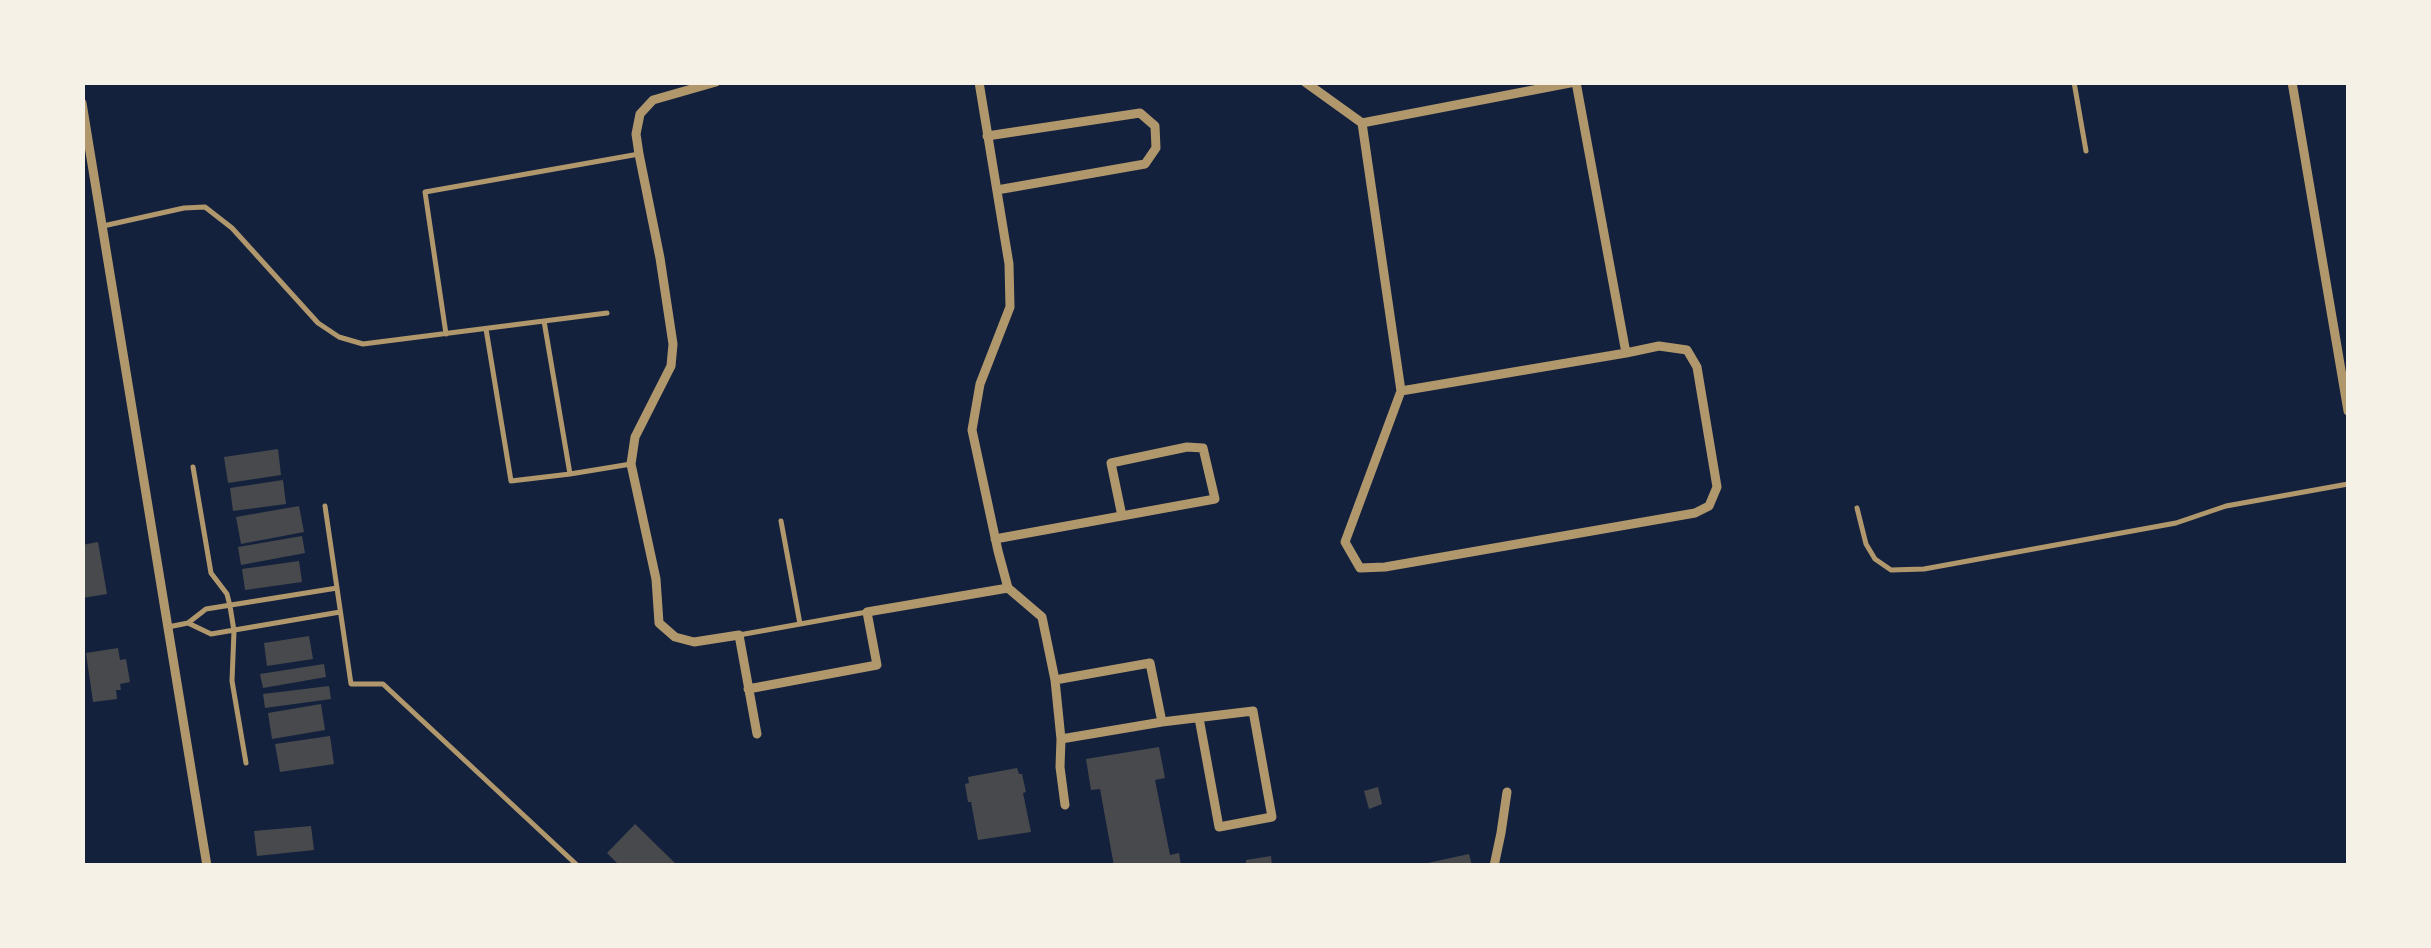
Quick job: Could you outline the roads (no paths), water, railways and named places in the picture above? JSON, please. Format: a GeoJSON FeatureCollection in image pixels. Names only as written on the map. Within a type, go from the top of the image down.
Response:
{"type":"FeatureCollection","features":[{"type":"Feature","properties":{"kind":"street"},"geometry":{"type":"LineString","coordinates":[[716,82],[654,100],[640,114],[638,154],[673,344],[671,366],[635,437],[631,464],[656,579],[660,623],[675,637],[694,642],[739,634],[757,734]]}},
{"type":"Feature","properties":{"kind":"street"},"geometry":{"type":"LineString","coordinates":[[979,82],[1009,264],[1010,307],[980,384],[972,430],[1008,588],[1042,617],[1055,680],[1065,805]]}},
{"type":"Feature","properties":{"kind":"street"},"geometry":{"type":"LineString","coordinates":[[1305,82],[1362,124],[1401,391],[1345,542],[1360,568],[1385,567],[1695,512],[1709,506],[1717,487],[1697,367],[1686,350],[1659,346],[1401,391]]}},
{"type":"Feature","properties":{"kind":"street"},"geometry":{"type":"LineString","coordinates":[[1362,124],[1576,82],[1626,352]]}},
{"type":"Feature","properties":{"kind":"street"},"geometry":{"type":"LineString","coordinates":[[2292,82],[2348,411]]}},
{"type":"Feature","properties":{"kind":"street"},"geometry":{"type":"LineString","coordinates":[[82,103],[207,866]]}},
{"type":"Feature","properties":{"kind":"street"},"geometry":{"type":"LineString","coordinates":[[988,136],[1140,113],[1155,126],[1156,148],[1144,164],[997,190]]}},
{"type":"Feature","properties":{"kind":"street"},"geometry":{"type":"LineString","coordinates":[[995,539],[1216,499],[1203,448],[1186,447],[1111,464],[1122,516]]}},
{"type":"Feature","properties":{"kind":"street"},"geometry":{"type":"LineString","coordinates":[[748,689],[876,666],[867,612],[1008,588]]}},
{"type":"Feature","properties":{"kind":"street"},"geometry":{"type":"LineString","coordinates":[[1055,680],[1150,664],[1162,722]]}},
{"type":"Feature","properties":{"kind":"street"},"geometry":{"type":"LineString","coordinates":[[1060,738],[1162,722],[1253,711],[1272,817],[1220,827],[1199,718]]}},
{"type":"Feature","properties":{"kind":"street"},"geometry":{"type":"LineString","coordinates":[[1494,866],[1507,792]]}},
{"type":"Feature","properties":{"kind":"lane"},"geometry":{"type":"LineString","coordinates":[[2074,82],[2086,152]]}},
{"type":"Feature","properties":{"kind":"lane"},"geometry":{"type":"LineString","coordinates":[[446,334],[425,192],[638,154]]}},
{"type":"Feature","properties":{"kind":"lane"},"geometry":{"type":"LineString","coordinates":[[103,226],[204,207],[232,228],[318,323],[339,337],[363,344],[607,312]]}},
{"type":"Feature","properties":{"kind":"lane"},"geometry":{"type":"LineString","coordinates":[[544,321],[570,474]]}},
{"type":"Feature","properties":{"kind":"lane"},"geometry":{"type":"LineString","coordinates":[[486,329],[512,481],[631,464]]}},
{"type":"Feature","properties":{"kind":"lane"},"geometry":{"type":"LineString","coordinates":[[193,467],[211,573],[227,594],[230,606],[234,630],[232,681],[246,764]]}},
{"type":"Feature","properties":{"kind":"lane"},"geometry":{"type":"LineString","coordinates":[[1858,508],[1866,544],[1874,559],[1891,570],[1924,569],[2176,523],[2226,506],[2348,484]]}},
{"type":"Feature","properties":{"kind":"lane"},"geometry":{"type":"LineString","coordinates":[[325,506],[351,684],[383,684],[578,866]]}},
{"type":"Feature","properties":{"kind":"lane"},"geometry":{"type":"LineString","coordinates":[[781,521],[800,624]]}},
{"type":"Feature","properties":{"kind":"lane"},"geometry":{"type":"LineString","coordinates":[[168,626],[188,623],[206,609],[337,588]]}},
{"type":"Feature","properties":{"kind":"lane"},"geometry":{"type":"LineString","coordinates":[[188,623],[210,634],[341,612]]}},
{"type":"Feature","properties":{"kind":"lane"},"geometry":{"type":"LineString","coordinates":[[739,634],[867,612]]}}]}
